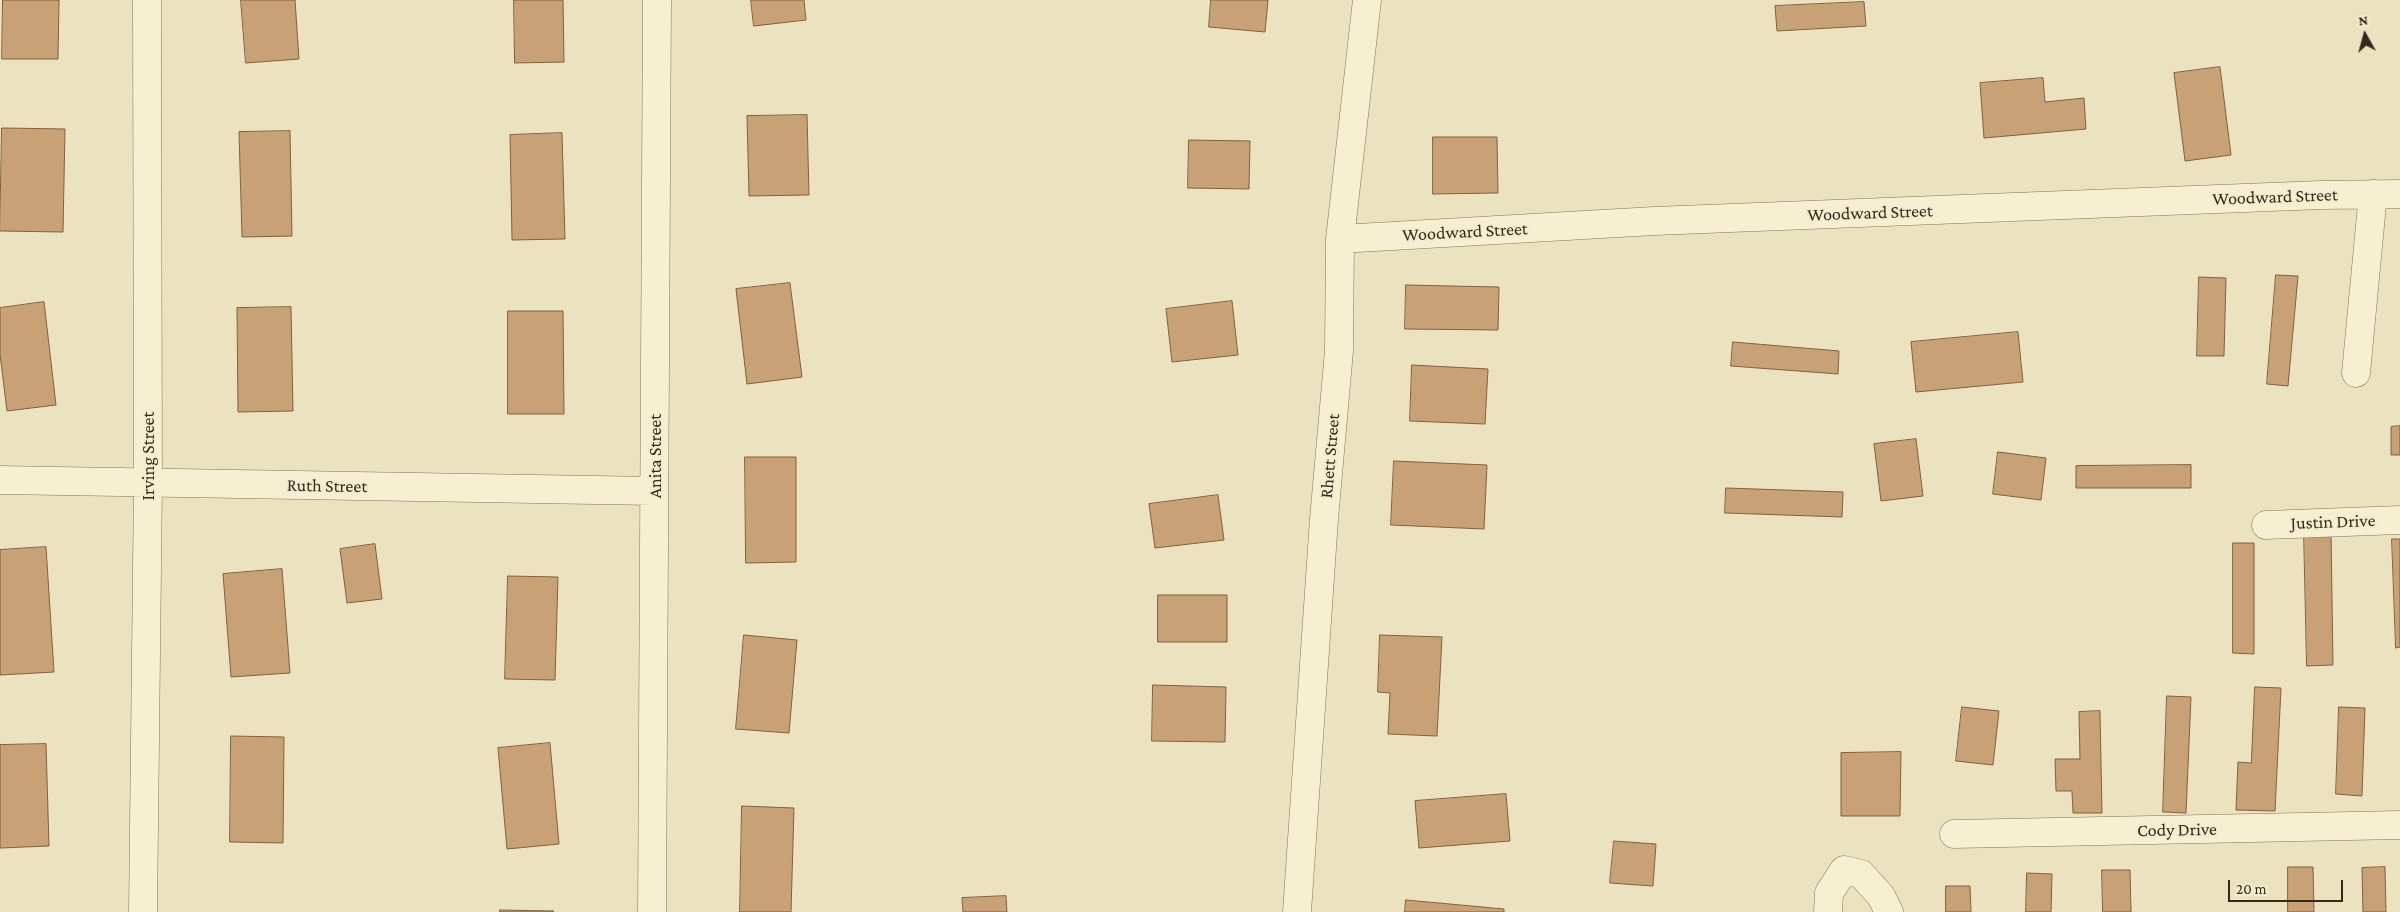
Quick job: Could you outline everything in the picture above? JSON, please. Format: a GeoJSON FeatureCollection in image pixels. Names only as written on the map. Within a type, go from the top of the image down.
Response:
{"type":"FeatureCollection","features":[{"type":"Feature","properties":{"kind":"street","name":"Irving Street"},"geometry":{"type":"LineString","coordinates":[[144,912],[148,483],[147,0]]}},
{"type":"Feature","properties":{"kind":"street","name":"Anita Street"},"geometry":{"type":"LineString","coordinates":[[652,912],[657,0]]}},
{"type":"Feature","properties":{"kind":"street","name":"Rhett Street"},"geometry":{"type":"LineString","coordinates":[[1297,912],[1323,529],[1339,351],[1340,239],[1367,0]]}},
{"type":"Feature","properties":{"kind":"street"},"geometry":{"type":"LineString","coordinates":[[2356,374],[2373,194]]}},
{"type":"Feature","properties":{"kind":"street","name":"Woodward Street"},"geometry":{"type":"LineString","coordinates":[[1340,239],[1654,221],[2400,194]]}},
{"type":"Feature","properties":{"kind":"street","name":"Ruth Street"},"geometry":{"type":"LineString","coordinates":[[0,480],[654,492]]}},
{"type":"Feature","properties":{"kind":"street","name":"Justin Drive"},"geometry":{"type":"LineString","coordinates":[[2266,525],[2400,520]]}},
{"type":"Feature","properties":{"kind":"street","name":"Cody Drive"},"geometry":{"type":"LineString","coordinates":[[1954,834],[2400,825]]}},
{"type":"Feature","properties":{"kind":"street"},"geometry":{"type":"LineString","coordinates":[[1828,912],[1829,893],[1844,870],[1861,874],[1881,896],[1889,912]]}},
{"type":"Feature","properties":{"kind":"building"},"geometry":{"type":"Polygon","coordinates":[[[3,0],[59,0],[58,59],[2,59],[3,0]]]}},
{"type":"Feature","properties":{"kind":"building"},"geometry":{"type":"Polygon","coordinates":[[[241,0],[295,0],[299,59],[246,63],[241,0]]]}},
{"type":"Feature","properties":{"kind":"building"},"geometry":{"type":"Polygon","coordinates":[[[514,0],[563,0],[564,62],[515,63],[514,0]]]}},
{"type":"Feature","properties":{"kind":"building"},"geometry":{"type":"Polygon","coordinates":[[[751,0],[804,0],[806,20],[754,26],[751,0]]]}},
{"type":"Feature","properties":{"kind":"building"},"geometry":{"type":"Polygon","coordinates":[[[1211,0],[1268,0],[1265,32],[1209,27],[1211,0]]]}},
{"type":"Feature","properties":{"kind":"building"},"geometry":{"type":"Polygon","coordinates":[[[1864,2],[1866,26],[1777,31],[1775,6],[1864,2]]]}},
{"type":"Feature","properties":{"kind":"building"},"geometry":{"type":"Polygon","coordinates":[[[2220,67],[2231,155],[2185,161],[2174,73],[2220,67]]]}},
{"type":"Feature","properties":{"kind":"building"},"geometry":{"type":"Polygon","coordinates":[[[2043,78],[2045,102],[2084,98],[2086,129],[1984,138],[1980,83],[2043,78]]]}},
{"type":"Feature","properties":{"kind":"building"},"geometry":{"type":"Polygon","coordinates":[[[807,115],[809,195],[749,196],[747,116],[807,115]]]}},
{"type":"Feature","properties":{"kind":"building"},"geometry":{"type":"Polygon","coordinates":[[[2,128],[65,129],[63,232],[0,231],[2,128]]]}},
{"type":"Feature","properties":{"kind":"building"},"geometry":{"type":"Polygon","coordinates":[[[290,131],[292,236],[242,237],[239,132],[290,131]]]}},
{"type":"Feature","properties":{"kind":"building"},"geometry":{"type":"Polygon","coordinates":[[[562,133],[565,239],[512,240],[510,135],[562,133]]]}},
{"type":"Feature","properties":{"kind":"building"},"geometry":{"type":"Polygon","coordinates":[[[1433,137],[1497,137],[1498,193],[1433,194],[1433,137]]]}},
{"type":"Feature","properties":{"kind":"building"},"geometry":{"type":"Polygon","coordinates":[[[1189,140],[1250,141],[1249,189],[1188,188],[1189,140]]]}},
{"type":"Feature","properties":{"kind":"building"},"geometry":{"type":"Polygon","coordinates":[[[2276,275],[2298,276],[2288,386],[2267,384],[2276,275]]]}},
{"type":"Feature","properties":{"kind":"building"},"geometry":{"type":"Polygon","coordinates":[[[2199,277],[2226,278],[2224,356],[2197,356],[2199,277]]]}},
{"type":"Feature","properties":{"kind":"building"},"geometry":{"type":"Polygon","coordinates":[[[790,283],[802,377],[747,384],[736,289],[790,283]]]}},
{"type":"Feature","properties":{"kind":"building"},"geometry":{"type":"Polygon","coordinates":[[[1406,285],[1499,287],[1498,330],[1405,329],[1406,285]]]}},
{"type":"Feature","properties":{"kind":"building"},"geometry":{"type":"Polygon","coordinates":[[[1232,301],[1238,355],[1172,362],[1166,309],[1232,301]]]}},
{"type":"Feature","properties":{"kind":"building"},"geometry":{"type":"Polygon","coordinates":[[[44,302],[56,405],[7,411],[0,354],[0,308],[44,302]]]}},
{"type":"Feature","properties":{"kind":"building"},"geometry":{"type":"Polygon","coordinates":[[[291,307],[293,411],[238,412],[237,308],[291,307]]]}},
{"type":"Feature","properties":{"kind":"building"},"geometry":{"type":"Polygon","coordinates":[[[508,311],[563,311],[564,414],[508,414],[508,311]]]}},
{"type":"Feature","properties":{"kind":"building"},"geometry":{"type":"Polygon","coordinates":[[[2018,332],[2023,382],[1916,392],[1911,342],[2018,332]]]}},
{"type":"Feature","properties":{"kind":"building"},"geometry":{"type":"Polygon","coordinates":[[[1733,342],[1839,351],[1838,374],[1731,366],[1733,342]]]}},
{"type":"Feature","properties":{"kind":"building"},"geometry":{"type":"Polygon","coordinates":[[[1412,365],[1488,369],[1485,424],[1410,421],[1412,365]]]}},
{"type":"Feature","properties":{"kind":"building"},"geometry":{"type":"Polygon","coordinates":[[[2400,426],[2400,455],[2391,455],[2391,427],[2400,426]]]}},
{"type":"Feature","properties":{"kind":"building"},"geometry":{"type":"Polygon","coordinates":[[[1916,439],[1923,496],[1881,501],[1874,444],[1916,439]]]}},
{"type":"Feature","properties":{"kind":"building"},"geometry":{"type":"Polygon","coordinates":[[[1998,452],[2046,458],[2041,500],[1993,494],[1998,452]]]}},
{"type":"Feature","properties":{"kind":"building"},"geometry":{"type":"Polygon","coordinates":[[[745,457],[796,457],[796,562],[746,563],[745,457]]]}},
{"type":"Feature","properties":{"kind":"building"},"geometry":{"type":"Polygon","coordinates":[[[1394,461],[1487,465],[1484,529],[1391,525],[1394,461]]]}},
{"type":"Feature","properties":{"kind":"building"},"geometry":{"type":"Polygon","coordinates":[[[2191,465],[2191,488],[2076,488],[2076,466],[2191,465]]]}},
{"type":"Feature","properties":{"kind":"building"},"geometry":{"type":"Polygon","coordinates":[[[1726,488],[1843,492],[1842,517],[1725,513],[1726,488]]]}},
{"type":"Feature","properties":{"kind":"building"},"geometry":{"type":"Polygon","coordinates":[[[1218,495],[1224,540],[1155,548],[1149,504],[1218,495]]]}},
{"type":"Feature","properties":{"kind":"building"},"geometry":{"type":"Polygon","coordinates":[[[2304,533],[2331,533],[2333,665],[2307,666],[2304,533]]]}},
{"type":"Feature","properties":{"kind":"building"},"geometry":{"type":"Polygon","coordinates":[[[2392,539],[2400,539],[2400,647],[2396,648],[2392,539]]]}},
{"type":"Feature","properties":{"kind":"building"},"geometry":{"type":"Polygon","coordinates":[[[2233,543],[2254,543],[2254,654],[2233,653],[2233,543]]]}},
{"type":"Feature","properties":{"kind":"building"},"geometry":{"type":"Polygon","coordinates":[[[375,544],[382,599],[347,603],[340,549],[375,544]]]}},
{"type":"Feature","properties":{"kind":"building"},"geometry":{"type":"Polygon","coordinates":[[[46,547],[54,672],[0,675],[0,550],[46,547]]]}},
{"type":"Feature","properties":{"kind":"building"},"geometry":{"type":"Polygon","coordinates":[[[282,569],[290,673],[231,677],[223,574],[282,569]]]}},
{"type":"Feature","properties":{"kind":"building"},"geometry":{"type":"Polygon","coordinates":[[[508,576],[558,577],[555,680],[505,679],[508,576]]]}},
{"type":"Feature","properties":{"kind":"building"},"geometry":{"type":"Polygon","coordinates":[[[1158,595],[1227,595],[1227,642],[1158,642],[1158,595]]]}},
{"type":"Feature","properties":{"kind":"building"},"geometry":{"type":"Polygon","coordinates":[[[744,635],[797,640],[789,733],[736,729],[744,635]]]}},
{"type":"Feature","properties":{"kind":"building"},"geometry":{"type":"Polygon","coordinates":[[[1380,635],[1442,637],[1437,736],[1388,734],[1390,693],[1378,692],[1380,635]]]}},
{"type":"Feature","properties":{"kind":"building"},"geometry":{"type":"Polygon","coordinates":[[[1153,685],[1226,687],[1225,742],[1152,741],[1153,685]]]}},
{"type":"Feature","properties":{"kind":"building"},"geometry":{"type":"Polygon","coordinates":[[[2255,687],[2281,688],[2275,811],[2236,810],[2238,762],[2251,763],[2255,687]]]}},
{"type":"Feature","properties":{"kind":"building"},"geometry":{"type":"Polygon","coordinates":[[[2167,696],[2191,697],[2186,813],[2163,812],[2167,696]]]}},
{"type":"Feature","properties":{"kind":"building"},"geometry":{"type":"Polygon","coordinates":[[[1962,707],[1999,711],[1993,765],[1956,761],[1962,707]]]}},
{"type":"Feature","properties":{"kind":"building"},"geometry":{"type":"Polygon","coordinates":[[[2339,707],[2365,708],[2362,796],[2336,794],[2339,707]]]}},
{"type":"Feature","properties":{"kind":"building"},"geometry":{"type":"Polygon","coordinates":[[[2100,711],[2102,813],[2073,813],[2072,791],[2056,791],[2055,759],[2080,759],[2079,712],[2100,711]]]}},
{"type":"Feature","properties":{"kind":"building"},"geometry":{"type":"Polygon","coordinates":[[[231,736],[284,737],[283,843],[230,842],[231,736]]]}},
{"type":"Feature","properties":{"kind":"building"},"geometry":{"type":"Polygon","coordinates":[[[550,743],[559,844],[507,849],[498,748],[550,743]]]}},
{"type":"Feature","properties":{"kind":"building"},"geometry":{"type":"Polygon","coordinates":[[[46,744],[49,846],[0,848],[0,745],[46,744]]]}},
{"type":"Feature","properties":{"kind":"building"},"geometry":{"type":"Polygon","coordinates":[[[1901,752],[1900,816],[1841,816],[1841,753],[1901,752]]]}},
{"type":"Feature","properties":{"kind":"building"},"geometry":{"type":"Polygon","coordinates":[[[1506,794],[1510,841],[1419,848],[1415,801],[1506,794]]]}},
{"type":"Feature","properties":{"kind":"building"},"geometry":{"type":"Polygon","coordinates":[[[742,806],[794,808],[791,912],[740,912],[742,806]]]}},
{"type":"Feature","properties":{"kind":"building"},"geometry":{"type":"Polygon","coordinates":[[[1614,841],[1656,844],[1653,886],[1610,883],[1614,841]]]}},
{"type":"Feature","properties":{"kind":"building"},"geometry":{"type":"Polygon","coordinates":[[[2288,867],[2313,867],[2314,912],[2288,912],[2288,867]]]}},
{"type":"Feature","properties":{"kind":"building"},"geometry":{"type":"Polygon","coordinates":[[[2385,867],[2386,912],[2363,912],[2362,868],[2385,867]]]}},
{"type":"Feature","properties":{"kind":"building"},"geometry":{"type":"Polygon","coordinates":[[[2102,870],[2130,870],[2131,912],[2103,912],[2102,870]]]}},
{"type":"Feature","properties":{"kind":"building"},"geometry":{"type":"Polygon","coordinates":[[[2027,873],[2052,874],[2051,912],[2026,912],[2027,873]]]}},
{"type":"Feature","properties":{"kind":"building"},"geometry":{"type":"Polygon","coordinates":[[[1946,886],[1970,886],[1971,912],[1946,912],[1946,886]]]}},
{"type":"Feature","properties":{"kind":"building"},"geometry":{"type":"Polygon","coordinates":[[[1006,896],[1007,912],[963,912],[962,898],[1006,896]]]}},
{"type":"Feature","properties":{"kind":"building"},"geometry":{"type":"Polygon","coordinates":[[[1406,900],[1504,909],[1504,912],[1405,912],[1406,900]]]}},
{"type":"Feature","properties":{"kind":"building"},"geometry":{"type":"Polygon","coordinates":[[[500,910],[554,911],[500,912],[500,910]]]}}]}
